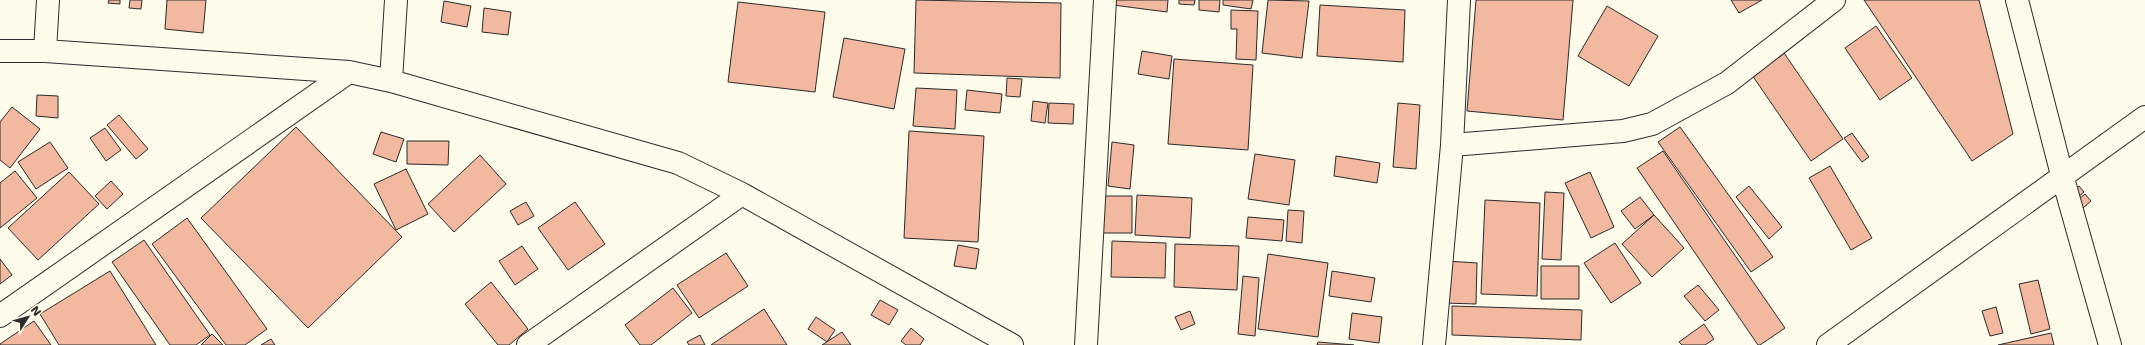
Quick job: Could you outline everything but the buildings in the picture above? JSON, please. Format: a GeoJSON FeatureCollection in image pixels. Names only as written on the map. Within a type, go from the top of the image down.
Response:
{"type":"FeatureCollection","features":[{"type":"Feature","properties":{"kind":"street"},"geometry":{"type":"LineString","coordinates":[[45,52],[48,0]]}},
{"type":"Feature","properties":{"kind":"street"},"geometry":{"type":"LineString","coordinates":[[391,81],[396,0]]}},
{"type":"Feature","properties":{"kind":"street"},"geometry":{"type":"LineString","coordinates":[[1086,345],[1105,0]]}},
{"type":"Feature","properties":{"kind":"street"},"geometry":{"type":"LineString","coordinates":[[1434,345],[1452,145],[1459,0]]}},
{"type":"Feature","properties":{"kind":"street"},"geometry":{"type":"LineString","coordinates":[[1452,145],[1623,131],[1652,124],[1727,83],[1834,0]]}},
{"type":"Feature","properties":{"kind":"street"},"geometry":{"type":"LineString","coordinates":[[2017,0],[2062,175],[2110,345]]}},
{"type":"Feature","properties":{"kind":"street"},"geometry":{"type":"LineString","coordinates":[[0,51],[45,52],[349,72],[391,81],[678,163],[742,194],[1012,345]]}},
{"type":"Feature","properties":{"kind":"street"},"geometry":{"type":"LineString","coordinates":[[0,316],[349,72]]}},
{"type":"Feature","properties":{"kind":"street"},"geometry":{"type":"LineString","coordinates":[[1828,345],[2062,175],[2145,117]]}},
{"type":"Feature","properties":{"kind":"street"},"geometry":{"type":"LineString","coordinates":[[528,345],[742,194]]}}]}
